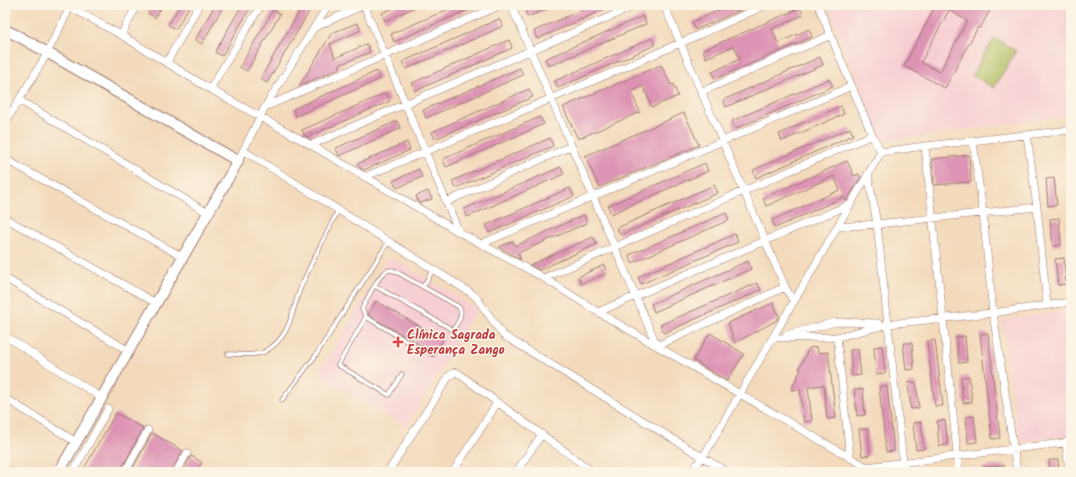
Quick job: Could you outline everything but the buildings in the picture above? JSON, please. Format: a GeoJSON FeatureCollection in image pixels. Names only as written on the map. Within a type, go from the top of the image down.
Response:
{"type":"FeatureCollection","features":[{"type":"Feature","properties":{"kind":"street"},"geometry":{"type":"LineString","coordinates":[[121,35],[137,5]]}},
{"type":"Feature","properties":{"kind":"street"},"geometry":{"type":"LineString","coordinates":[[166,62],[199,5]]}},
{"type":"Feature","properties":{"kind":"street"},"geometry":{"type":"LineString","coordinates":[[210,89],[261,5]]}},
{"type":"Feature","properties":{"kind":"street"},"geometry":{"type":"LineString","coordinates":[[59,472],[244,151],[265,107],[328,5]]}},
{"type":"Feature","properties":{"kind":"street"},"geometry":{"type":"LineString","coordinates":[[315,28],[364,5],[459,232]]}},
{"type":"Feature","properties":{"kind":"street"},"geometry":{"type":"LineString","coordinates":[[265,107],[501,5]]}},
{"type":"Feature","properties":{"kind":"street"},"geometry":{"type":"LineString","coordinates":[[511,5],[570,146],[594,196],[614,247],[657,346]]}},
{"type":"Feature","properties":{"kind":"street"},"geometry":{"type":"LineString","coordinates":[[311,145],[405,103],[637,5]]}},
{"type":"Feature","properties":{"kind":"street"},"geometry":{"type":"LineString","coordinates":[[664,5],[785,288],[794,302]]}},
{"type":"Feature","properties":{"kind":"street"},"geometry":{"type":"LineString","coordinates":[[364,177],[551,99],[766,5]]}},
{"type":"Feature","properties":{"kind":"street"},"geometry":{"type":"LineString","coordinates":[[818,5],[872,135],[881,152]]}},
{"type":"Feature","properties":{"kind":"street"},"geometry":{"type":"LineString","coordinates":[[5,123],[73,7],[210,89],[311,145],[459,232],[544,278],[598,312],[875,472]]}},
{"type":"Feature","properties":{"kind":"street"},"geometry":{"type":"LineString","coordinates":[[5,30],[47,52],[238,161]]}},
{"type":"Feature","properties":{"kind":"street"},"geometry":{"type":"LineString","coordinates":[[701,92],[831,36]]}},
{"type":"Feature","properties":{"kind":"street"},"geometry":{"type":"LineString","coordinates":[[481,244],[852,86]]}},
{"type":"Feature","properties":{"kind":"street"},"geometry":{"type":"LineString","coordinates":[[19,100],[208,213]]}},
{"type":"Feature","properties":{"kind":"street"},"geometry":{"type":"LineString","coordinates":[[881,152],[973,140],[1071,130]]}},
{"type":"Feature","properties":{"kind":"street"},"geometry":{"type":"LineString","coordinates":[[544,278],[872,135]]}},
{"type":"Feature","properties":{"kind":"street"},"geometry":{"type":"LineString","coordinates":[[1027,135],[1037,207],[1047,305]]}},
{"type":"Feature","properties":{"kind":"street"},"geometry":{"type":"LineString","coordinates":[[973,140],[984,213],[993,313],[1017,472]]}},
{"type":"Feature","properties":{"kind":"street"},"geometry":{"type":"LineString","coordinates":[[446,202],[570,146]]}},
{"type":"Feature","properties":{"kind":"street"},"geometry":{"type":"LineString","coordinates":[[925,146],[959,472]]}},
{"type":"Feature","properties":{"kind":"street"},"geometry":{"type":"LineString","coordinates":[[244,151],[434,269],[476,297],[503,335],[727,472]]}},
{"type":"Feature","properties":{"kind":"street"},"geometry":{"type":"LineString","coordinates":[[690,472],[703,457],[881,152]]}},
{"type":"Feature","properties":{"kind":"street"},"geometry":{"type":"LineString","coordinates":[[5,159],[183,257]]}},
{"type":"Feature","properties":{"kind":"street"},"geometry":{"type":"LineString","coordinates":[[868,174],[877,224],[903,462]]}},
{"type":"Feature","properties":{"kind":"street"},"geometry":{"type":"LineString","coordinates":[[598,312],[851,204]]}},
{"type":"Feature","properties":{"kind":"street"},"geometry":{"type":"LineString","coordinates":[[838,227],[1037,207]]}},
{"type":"Feature","properties":{"kind":"street"},"geometry":{"type":"LineString","coordinates":[[5,218],[156,303]]}},
{"type":"Feature","properties":{"kind":"street"},"geometry":{"type":"LineString","coordinates":[[5,278],[129,350]]}},
{"type":"Feature","properties":{"kind":"street"},"geometry":{"type":"LineString","coordinates":[[657,346],[785,288]]}},
{"type":"Feature","properties":{"kind":"street"},"geometry":{"type":"LineString","coordinates":[[773,338],[837,337],[888,324],[943,317],[993,313],[1071,302]]}},
{"type":"Feature","properties":{"kind":"street"},"geometry":{"type":"LineString","coordinates":[[773,338],[836,322],[888,324]]}},
{"type":"Feature","properties":{"kind":"street"},"geometry":{"type":"LineString","coordinates":[[5,336],[102,398]]}},
{"type":"Feature","properties":{"kind":"street"},"geometry":{"type":"LineString","coordinates":[[837,337],[850,458]]}},
{"type":"Feature","properties":{"kind":"street"},"geometry":{"type":"LineString","coordinates":[[388,472],[452,373],[458,373],[593,472]]}},
{"type":"Feature","properties":{"kind":"street"},"geometry":{"type":"LineString","coordinates":[[5,398],[76,442]]}},
{"type":"Feature","properties":{"kind":"street"},"geometry":{"type":"LineString","coordinates":[[453,472],[497,403]]}},
{"type":"Feature","properties":{"kind":"street"},"geometry":{"type":"LineString","coordinates":[[73,472],[108,409]]}},
{"type":"Feature","properties":{"kind":"street"},"geometry":{"type":"LineString","coordinates":[[125,472],[148,430]]}},
{"type":"Feature","properties":{"kind":"street"},"geometry":{"type":"LineString","coordinates":[[516,472],[542,434]]}},
{"type":"Feature","properties":{"kind":"street"},"geometry":{"type":"LineString","coordinates":[[866,467],[1068,442],[1070,472]]}},
{"type":"Feature","properties":{"kind":"street"},"geometry":{"type":"LineString","coordinates":[[176,472],[186,453]]}},
{"type":"Feature","properties":{"kind":"street"},"geometry":{"type":"LineString","coordinates":[[5,469],[13,472]]}},
{"type":"Feature","properties":{"kind":"lane"},"geometry":{"type":"LineString","coordinates":[[228,354],[263,353],[275,345],[283,336],[294,311],[302,283],[338,210]]}},
{"type":"Feature","properties":{"kind":"lane"},"geometry":{"type":"LineString","coordinates":[[282,400],[316,355],[389,241]]}},
{"type":"Feature","properties":{"kind":"lane"},"geometry":{"type":"LineString","coordinates":[[423,287],[434,269]]}},
{"type":"Feature","properties":{"kind":"lane"},"geometry":{"type":"LineString","coordinates":[[375,286],[452,330],[461,317],[461,310],[459,307],[393,270],[389,270],[383,274],[375,286],[362,309],[366,317],[418,348]]}},
{"type":"Feature","properties":{"kind":"lane"},"geometry":{"type":"LineString","coordinates":[[366,317],[338,365],[389,395],[402,374]]}},
{"type":"Feature","properties":{"kind":"shaded area"},"geometry":{"type":"Polygon","coordinates":[[[828,5],[1071,5],[1071,115],[880,142],[828,5]]]}},
{"type":"Feature","properties":{"kind":"shaded area","name":"Clínica Sagrada Esperança Zango"},"geometry":{"type":"Polygon","coordinates":[[[389,257],[477,309],[406,427],[318,374],[389,257]]]}},
{"type":"Feature","properties":{"kind":"shaded area"},"geometry":{"type":"Polygon","coordinates":[[[1071,310],[1071,435],[1019,442],[1002,320],[1071,310]]]}},
{"type":"Feature","properties":{"kind":"green space"},"geometry":{"type":"Polygon","coordinates":[[[994,38],[1016,51],[994,88],[972,75],[994,38]]]}},
{"type":"Feature","properties":{"kind":"place","name":"Clínica Sagrada Esperança Zango"},"geometry":{"type":"Point","coordinates":[398,342]}}]}
